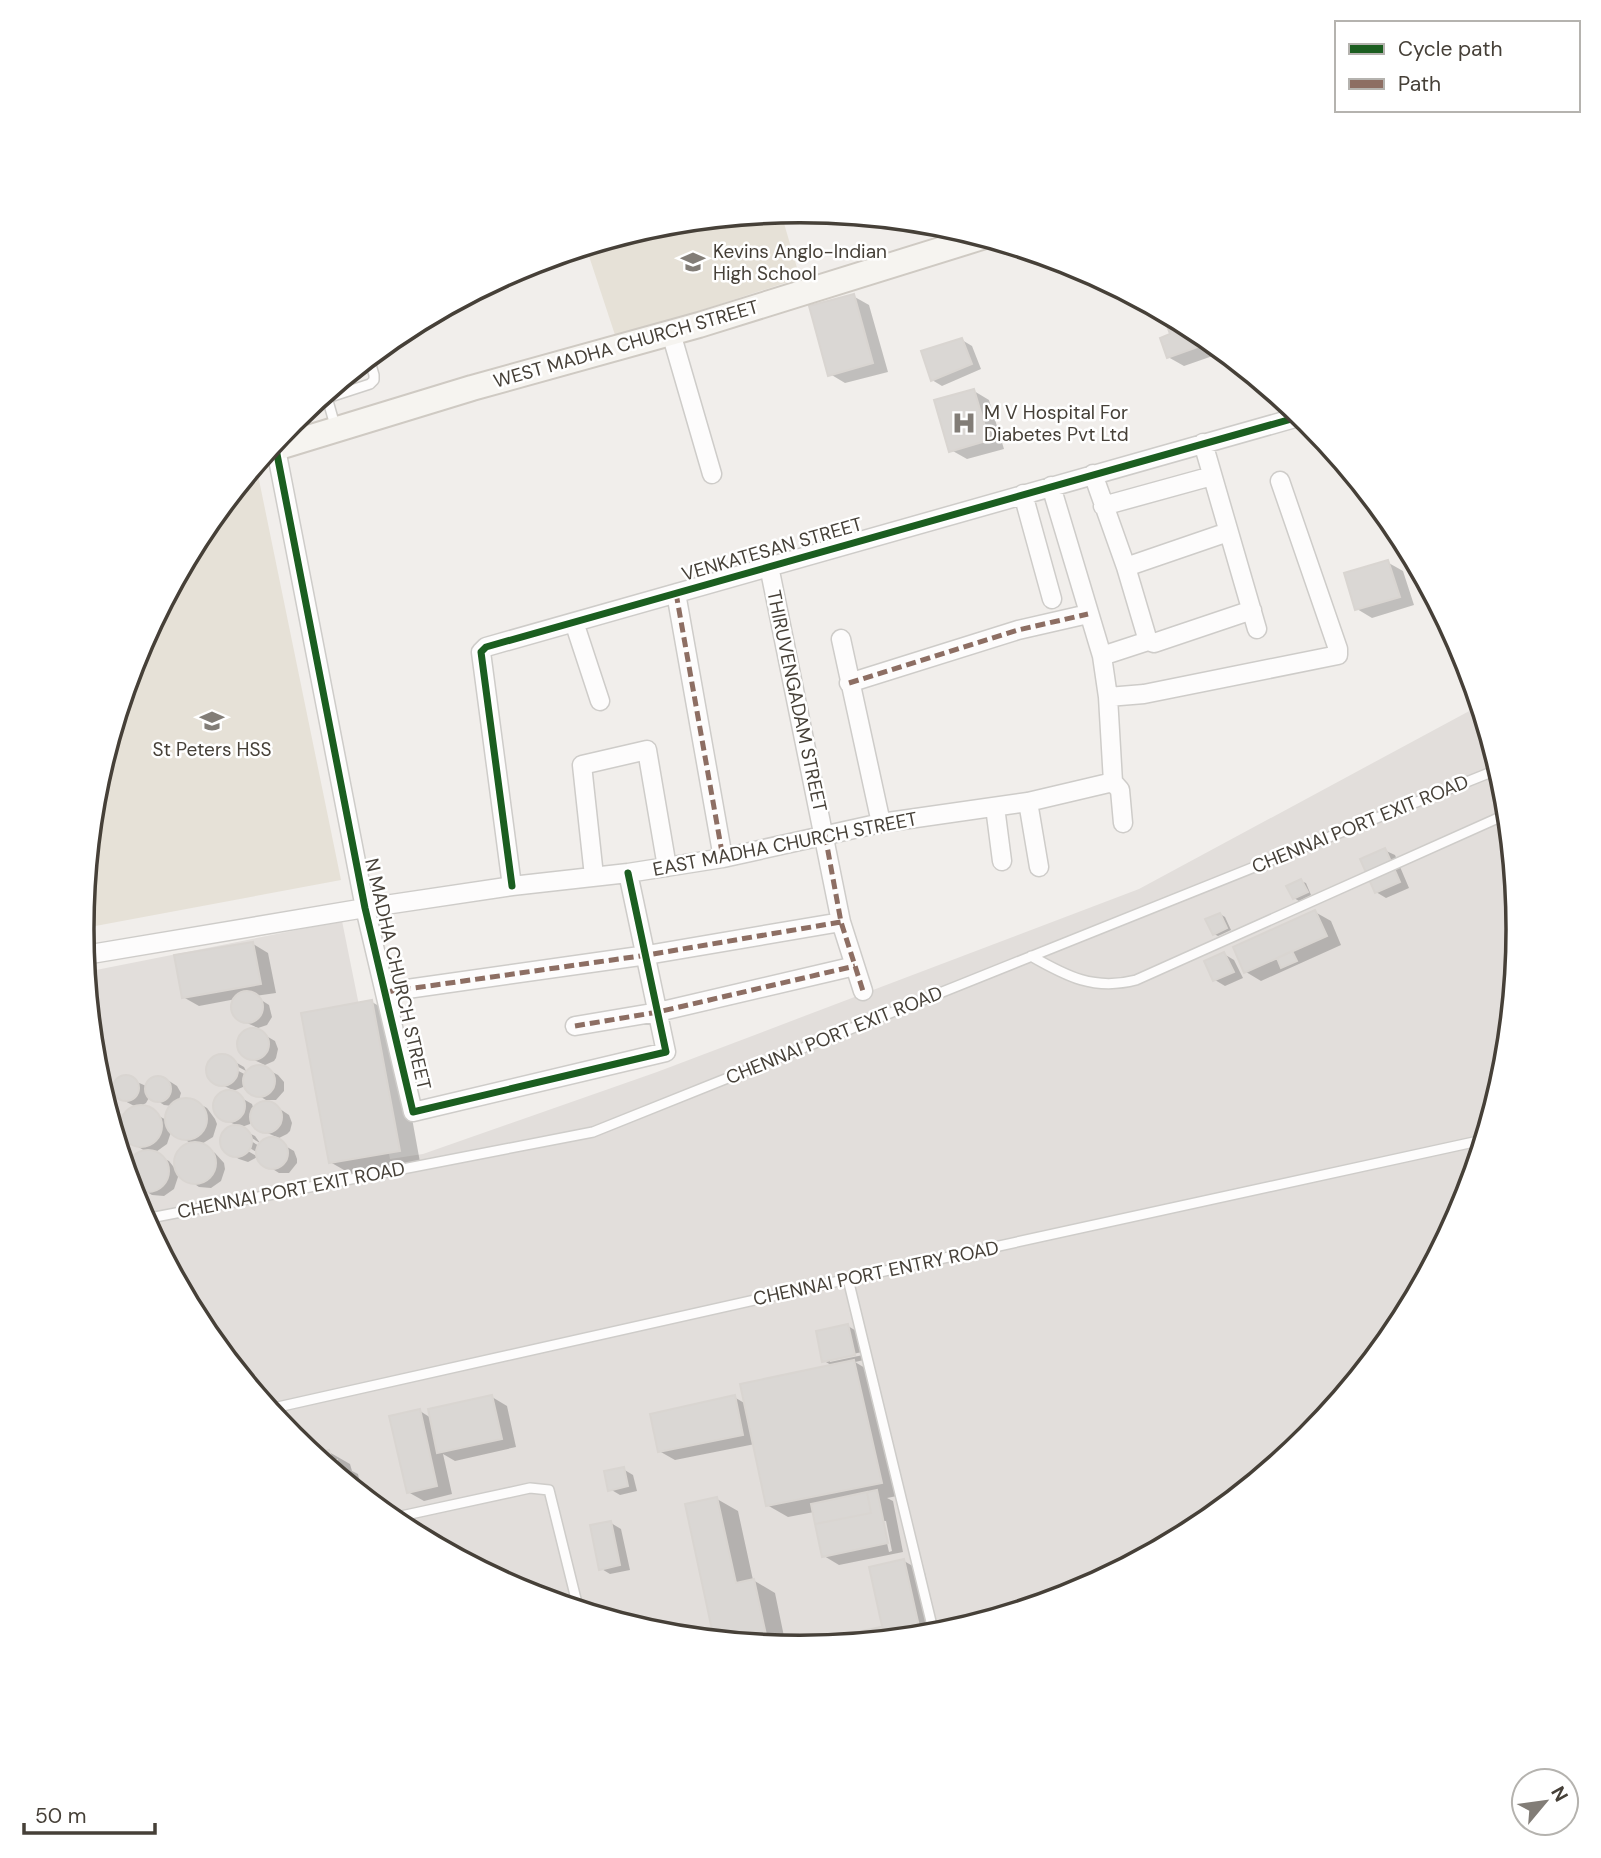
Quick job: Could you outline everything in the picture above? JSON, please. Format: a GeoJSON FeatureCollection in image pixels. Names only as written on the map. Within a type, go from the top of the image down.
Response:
{"type":"FeatureCollection","features":[{"type":"Feature","properties":{"kind":"main road","name":"WEST MADHA CHURCH STREET"},"geometry":{"type":"LineString","coordinates":[[287,445],[671,333],[964,243]]}},
{"type":"Feature","properties":{"kind":"street"},"geometry":{"type":"LineString","coordinates":[[671,333],[712,474]]}},
{"type":"Feature","properties":{"kind":"street","name":"VENKATESAN STREET"},"geometry":{"type":"LineString","coordinates":[[512,886],[481,652],[486,647],[1289,420]]}},
{"type":"Feature","properties":{"kind":"street"},"geometry":{"type":"LineString","coordinates":[[1203,443],[1257,629]]}},
{"type":"Feature","properties":{"kind":"street","name":"N MADHA CHURCH STREET"},"geometry":{"type":"LineString","coordinates":[[274,460],[365,908],[413,1112],[666,1052],[628,873]]}},
{"type":"Feature","properties":{"kind":"street"},"geometry":{"type":"LineString","coordinates":[[1093,474],[1126,567],[1148,641]]}},
{"type":"Feature","properties":{"kind":"street"},"geometry":{"type":"LineString","coordinates":[[1103,506],[1212,476]]}},
{"type":"Feature","properties":{"kind":"street"},"geometry":{"type":"LineString","coordinates":[[1108,697],[1144,694],[1338,654],[1280,481]]}},
{"type":"Feature","properties":{"kind":"street"},"geometry":{"type":"LineString","coordinates":[[1051,486],[1102,656],[1114,782],[1120,790],[1123,823]]}},
{"type":"Feature","properties":{"kind":"street"},"geometry":{"type":"LineString","coordinates":[[1023,494],[1052,599]]}},
{"type":"Feature","properties":{"kind":"street"},"geometry":{"type":"LineString","coordinates":[[1126,567],[1228,532]]}},
{"type":"Feature","properties":{"kind":"street","name":"THIRUVENGADAM STREET"},"geometry":{"type":"LineString","coordinates":[[769,566],[842,922],[863,991]]}},
{"type":"Feature","properties":{"kind":"street"},"geometry":{"type":"LineString","coordinates":[[676,593],[723,858]]}},
{"type":"Feature","properties":{"kind":"street"},"geometry":{"type":"LineString","coordinates":[[1102,656],[1148,641],[1154,643],[1252,610]]}},
{"type":"Feature","properties":{"kind":"street"},"geometry":{"type":"LineString","coordinates":[[849,683],[1018,630],[1088,614]]}},
{"type":"Feature","properties":{"kind":"street"},"geometry":{"type":"LineString","coordinates":[[574,622],[600,702]]}},
{"type":"Feature","properties":{"kind":"street"},"geometry":{"type":"LineString","coordinates":[[841,639],[881,823]]}},
{"type":"Feature","properties":{"kind":"street"},"geometry":{"type":"LineString","coordinates":[[594,876],[582,765],[647,750],[667,867]]}},
{"type":"Feature","properties":{"kind":"street","name":"EAST MADHA CHURCH STREET"},"geometry":{"type":"LineString","coordinates":[[95,953],[365,908],[723,858],[881,823],[1028,802],[1114,782]]}},
{"type":"Feature","properties":{"kind":"street"},"geometry":{"type":"LineString","coordinates":[[1028,802],[1039,867]]}},
{"type":"Feature","properties":{"kind":"street"},"geometry":{"type":"LineString","coordinates":[[995,807],[1002,860]]}},
{"type":"Feature","properties":{"kind":"street"},"geometry":{"type":"LineString","coordinates":[[386,992],[647,955],[842,922]]}},
{"type":"Feature","properties":{"kind":"street"},"geometry":{"type":"LineString","coordinates":[[575,1026],[658,1012],[855,966]]}},
{"type":"Feature","properties":{"kind":"lane"},"geometry":{"type":"LineString","coordinates":[[343,391],[370,384],[374,380],[372,368]]}},
{"type":"Feature","properties":{"kind":"lane"},"geometry":{"type":"LineString","coordinates":[[328,404],[336,429]]}},
{"type":"Feature","properties":{"kind":"lane","name":"CHENNAI PORT EXIT ROAD"},"geometry":{"type":"LineString","coordinates":[[156,1217],[593,1132],[1489,773]]}},
{"type":"Feature","properties":{"kind":"lane"},"geometry":{"type":"LineString","coordinates":[[1031,956],[1060,973],[1081,981],[1117,983],[1136,980],[1497,818]]}},
{"type":"Feature","properties":{"kind":"lane","name":"CHENNAI PORT ENTRY ROAD"},"geometry":{"type":"LineString","coordinates":[[281,1406],[1473,1142]]}},
{"type":"Feature","properties":{"kind":"lane"},"geometry":{"type":"LineString","coordinates":[[848,1279],[931,1622]]}},
{"type":"Feature","properties":{"kind":"lane"},"geometry":{"type":"LineString","coordinates":[[406,1515],[530,1488],[549,1490],[572,1597]]}},
{"type":"Feature","properties":{"kind":"shaded area","name":"Kevins Anglo-Indian High School"},"geometry":{"type":"Polygon","coordinates":[[[784,224],[800,278],[616,338],[589,256],[708,229],[784,224]]]}},
{"type":"Feature","properties":{"kind":"shaded area","name":"St Peters HSS"},"geometry":{"type":"Polygon","coordinates":[[[258,477],[341,880],[94,926],[96,883],[108,791],[132,702],[167,617],[189,576],[213,537],[258,477]]]}},
{"type":"Feature","properties":{"kind":"shaded area"},"geometry":{"type":"Polygon","coordinates":[[[1471,710],[1493,791],[1500,837],[1505,883],[1505,975],[1493,1067],[1469,1156],[1453,1199],[1412,1282],[1361,1359],[1300,1428],[1266,1460],[1193,1516],[1113,1562],[1027,1598],[938,1621],[847,1633],[800,1635],[708,1629],[618,1611],[574,1598],[488,1562],[447,1540],[408,1516],[335,1460],[301,1428],[240,1359],[213,1321],[167,1241],[132,1156],[119,1112],[108,1067],[96,975],[96,970],[342,921],[390,1159],[423,1154],[657,1072],[1139,889],[1471,710]]]}},
{"type":"Feature","properties":{"kind":"building"},"geometry":{"type":"Polygon","coordinates":[[[854,294],[873,363],[828,376],[809,306],[854,294]]]}},
{"type":"Feature","properties":{"kind":"building"},"geometry":{"type":"Polygon","coordinates":[[[1167,326],[1199,347],[1167,358],[1160,338],[1170,334],[1167,326]]]}},
{"type":"Feature","properties":{"kind":"building"},"geometry":{"type":"Polygon","coordinates":[[[962,338],[972,364],[931,381],[921,351],[962,338]]]}},
{"type":"Feature","properties":{"kind":"building"},"geometry":{"type":"Polygon","coordinates":[[[974,389],[989,440],[949,452],[934,400],[974,389]]]}},
{"type":"Feature","properties":{"kind":"building"},"geometry":{"type":"Polygon","coordinates":[[[1388,560],[1400,597],[1355,610],[1344,573],[1388,560]]]}},
{"type":"Feature","properties":{"kind":"building"},"geometry":{"type":"Polygon","coordinates":[[[1385,848],[1400,882],[1375,893],[1360,859],[1385,848]]]}},
{"type":"Feature","properties":{"kind":"building"},"geometry":{"type":"Polygon","coordinates":[[[1301,879],[1308,892],[1293,899],[1286,886],[1301,879]]]}},
{"type":"Feature","properties":{"kind":"building"},"geometry":{"type":"Polygon","coordinates":[[[1315,910],[1327,936],[1244,973],[1233,947],[1315,910]]]}},
{"type":"Feature","properties":{"kind":"building"},"geometry":{"type":"Polygon","coordinates":[[[1220,913],[1227,928],[1213,935],[1205,919],[1220,913]]]}},
{"type":"Feature","properties":{"kind":"building"},"geometry":{"type":"Polygon","coordinates":[[[253,942],[261,984],[182,998],[174,955],[253,942]]]}},
{"type":"Feature","properties":{"kind":"building"},"geometry":{"type":"Polygon","coordinates":[[[1292,951],[1297,961],[1281,968],[1277,958],[1292,951]]]}},
{"type":"Feature","properties":{"kind":"building"},"geometry":{"type":"Polygon","coordinates":[[[1224,952],[1234,972],[1213,981],[1204,961],[1224,952]]]}},
{"type":"Feature","properties":{"kind":"building"},"geometry":{"type":"Polygon","coordinates":[[[247,991],[258,996],[263,1007],[258,1018],[247,1023],[236,1018],[231,1007],[236,996],[247,991]]]}},
{"type":"Feature","properties":{"kind":"building"},"geometry":{"type":"Polygon","coordinates":[[[372,1000],[400,1151],[329,1163],[301,1013],[372,1000]]]}},
{"type":"Feature","properties":{"kind":"building"},"geometry":{"type":"Polygon","coordinates":[[[253,1028],[264,1033],[269,1044],[264,1055],[253,1060],[242,1055],[237,1044],[242,1033],[253,1028]]]}},
{"type":"Feature","properties":{"kind":"building"},"geometry":{"type":"Polygon","coordinates":[[[222,1054],[233,1059],[238,1070],[233,1081],[222,1086],[211,1081],[206,1070],[211,1059],[222,1054]]]}},
{"type":"Feature","properties":{"kind":"building"},"geometry":{"type":"Polygon","coordinates":[[[259,1065],[270,1070],[275,1081],[270,1092],[259,1097],[248,1092],[243,1081],[248,1070],[259,1065]]]}},
{"type":"Feature","properties":{"kind":"building"},"geometry":{"type":"Polygon","coordinates":[[[131,1076],[136,1078],[136,1098],[126,1101],[116,1098],[113,1088],[116,1078],[131,1076]]]}},
{"type":"Feature","properties":{"kind":"building"},"geometry":{"type":"Polygon","coordinates":[[[158,1076],[167,1080],[171,1089],[167,1098],[158,1102],[149,1098],[145,1089],[149,1080],[158,1076]]]}},
{"type":"Feature","properties":{"kind":"building"},"geometry":{"type":"Polygon","coordinates":[[[229,1090],[240,1095],[245,1106],[240,1117],[229,1122],[218,1117],[213,1106],[218,1095],[229,1090]]]}},
{"type":"Feature","properties":{"kind":"building"},"geometry":{"type":"Polygon","coordinates":[[[186,1098],[201,1104],[207,1119],[201,1134],[186,1140],[171,1134],[165,1119],[171,1104],[186,1098]]]}},
{"type":"Feature","properties":{"kind":"building"},"geometry":{"type":"Polygon","coordinates":[[[266,1101],[277,1106],[282,1117],[277,1128],[266,1133],[255,1128],[250,1117],[255,1106],[266,1101]]]}},
{"type":"Feature","properties":{"kind":"building"},"geometry":{"type":"Polygon","coordinates":[[[141,1105],[156,1111],[162,1126],[156,1141],[141,1147],[128,1142],[121,1120],[126,1111],[141,1105]]]}},
{"type":"Feature","properties":{"kind":"building"},"geometry":{"type":"Polygon","coordinates":[[[236,1125],[247,1130],[252,1141],[247,1152],[236,1157],[225,1152],[220,1141],[225,1130],[236,1125]]]}},
{"type":"Feature","properties":{"kind":"building"},"geometry":{"type":"Polygon","coordinates":[[[272,1137],[283,1142],[288,1153],[283,1164],[272,1169],[261,1164],[256,1153],[261,1142],[272,1137]]]}},
{"type":"Feature","properties":{"kind":"building"},"geometry":{"type":"Polygon","coordinates":[[[195,1142],[210,1148],[216,1163],[210,1178],[195,1184],[180,1178],[174,1163],[180,1148],[195,1142]]]}},
{"type":"Feature","properties":{"kind":"building"},"geometry":{"type":"Polygon","coordinates":[[[148,1150],[163,1156],[169,1171],[163,1186],[145,1191],[133,1156],[148,1150]]]}},
{"type":"Feature","properties":{"kind":"building"},"geometry":{"type":"Polygon","coordinates":[[[848,1324],[855,1355],[822,1362],[816,1331],[848,1324]]]}},
{"type":"Feature","properties":{"kind":"building"},"geometry":{"type":"Polygon","coordinates":[[[854,1360],[882,1483],[766,1506],[740,1384],[854,1360]]]}},
{"type":"Feature","properties":{"kind":"building"},"geometry":{"type":"Polygon","coordinates":[[[492,1395],[502,1439],[437,1453],[428,1409],[492,1395]]]}},
{"type":"Feature","properties":{"kind":"building"},"geometry":{"type":"Polygon","coordinates":[[[735,1395],[743,1435],[658,1452],[650,1414],[735,1395]]]}},
{"type":"Feature","properties":{"kind":"building"},"geometry":{"type":"Polygon","coordinates":[[[420,1409],[437,1486],[407,1493],[389,1416],[420,1409]]]}},
{"type":"Feature","properties":{"kind":"building"},"geometry":{"type":"Polygon","coordinates":[[[624,1467],[628,1486],[608,1491],[604,1471],[624,1467]]]}},
{"type":"Feature","properties":{"kind":"building"},"geometry":{"type":"Polygon","coordinates":[[[877,1490],[888,1543],[822,1557],[815,1524],[871,1513],[867,1492],[877,1490]]]}},
{"type":"Feature","properties":{"kind":"building"},"geometry":{"type":"Polygon","coordinates":[[[867,1492],[871,1513],[815,1524],[811,1504],[867,1492]]]}},
{"type":"Feature","properties":{"kind":"building"},"geometry":{"type":"Polygon","coordinates":[[[717,1497],[736,1583],[754,1579],[766,1634],[712,1629],[685,1504],[717,1497]]]}},
{"type":"Feature","properties":{"kind":"building"},"geometry":{"type":"Polygon","coordinates":[[[611,1521],[620,1565],[599,1570],[590,1525],[611,1521]]]}},
{"type":"Feature","properties":{"kind":"building"},"geometry":{"type":"Polygon","coordinates":[[[904,1559],[919,1624],[883,1630],[869,1567],[904,1559]]]}},
{"type":"Feature","properties":{"kind":"building"},"geometry":{"type":"Polygon","coordinates":[[[881,1627],[882,1630],[857,1632],[881,1627]]]}},
{"type":"Feature","properties":{"kind":"marked path"},"geometry":{"type":"LineString","coordinates":[[676,593],[723,858]]}},
{"type":"Feature","properties":{"kind":"marked path"},"geometry":{"type":"LineString","coordinates":[[849,683],[1018,630],[1088,614]]}},
{"type":"Feature","properties":{"kind":"marked path"},"geometry":{"type":"LineString","coordinates":[[825,835],[841,922],[863,991]]}},
{"type":"Feature","properties":{"kind":"marked path"},"geometry":{"type":"LineString","coordinates":[[386,992],[647,955],[841,922]]}},
{"type":"Feature","properties":{"kind":"marked path"},"geometry":{"type":"LineString","coordinates":[[575,1026],[658,1012],[855,966]]}},
{"type":"Feature","properties":{"kind":"cycle path"},"geometry":{"type":"LineString","coordinates":[[512,886],[481,652],[486,647],[1289,420]]}},
{"type":"Feature","properties":{"kind":"cycle path"},"geometry":{"type":"LineString","coordinates":[[277,456],[365,908],[413,1112],[666,1052],[628,873]]}},
{"type":"Feature","properties":{"kind":"place","name":"Kevins Anglo-Indian High School"},"geometry":{"type":"Point","coordinates":[693,262]}},
{"type":"Feature","properties":{"kind":"place","name":"M V Hospital For Diabetes Pvt Ltd"},"geometry":{"type":"Point","coordinates":[964,423]}},
{"type":"Feature","properties":{"kind":"place","name":"St Peters HSS"},"geometry":{"type":"Point","coordinates":[212,721]}}]}
